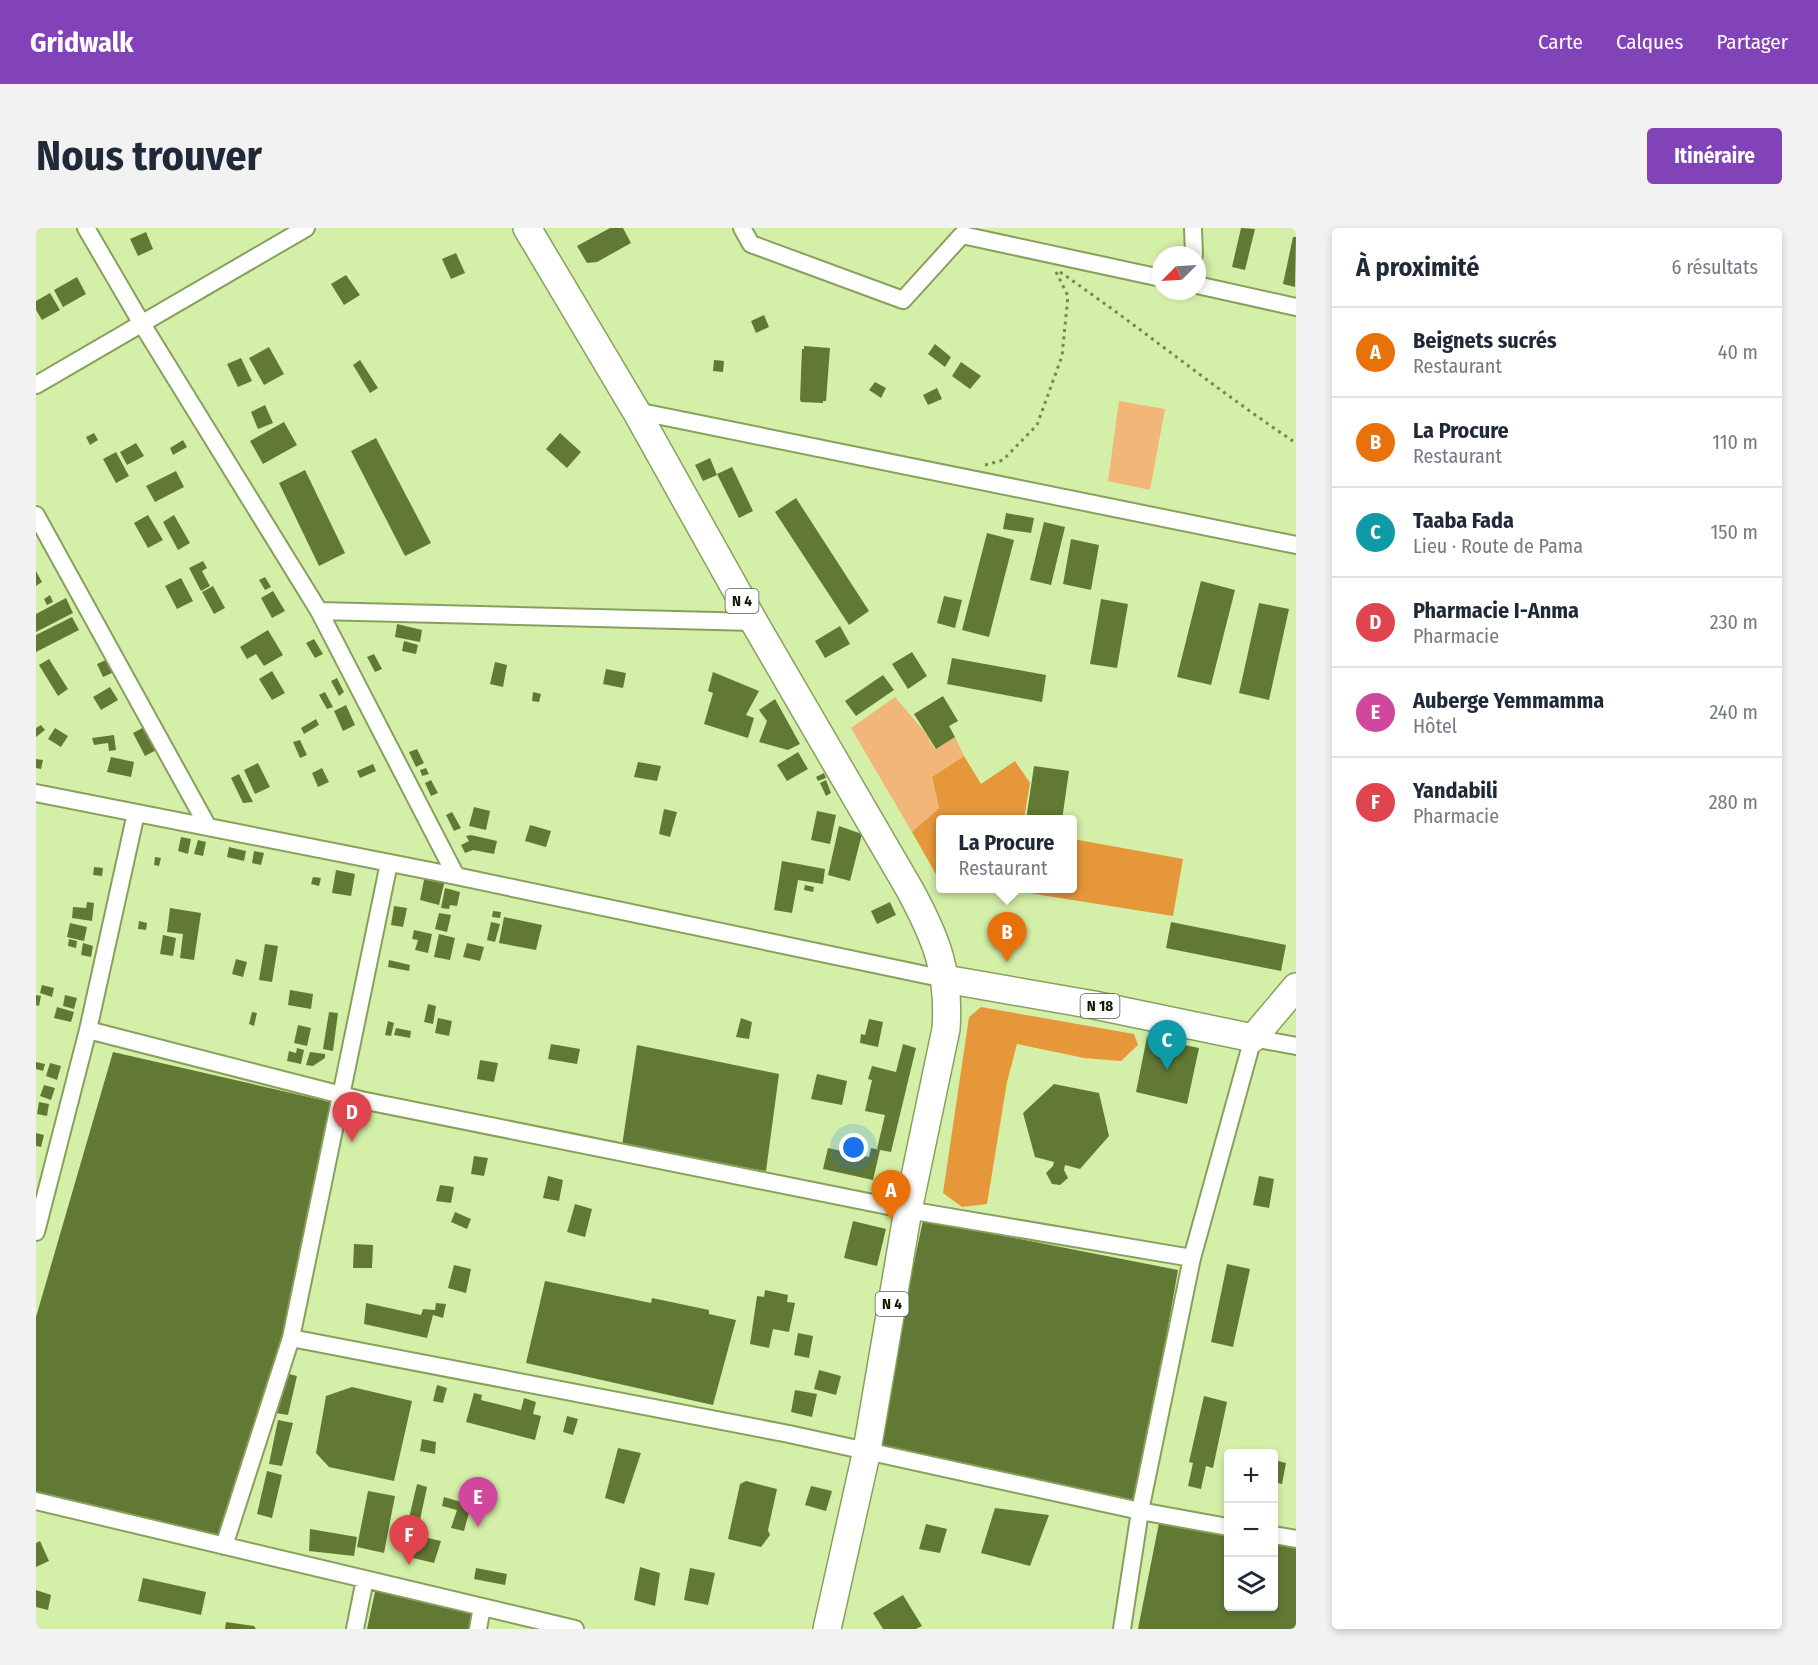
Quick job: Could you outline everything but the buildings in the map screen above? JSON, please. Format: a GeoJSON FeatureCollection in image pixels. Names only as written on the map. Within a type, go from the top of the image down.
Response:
{"type":"FeatureCollection","features":[{"type":"Feature","properties":{"kind":"highway","name":"N 4"},"geometry":{"type":"LineString","coordinates":[[527,228],[636,411],[754,622],[928,922],[940,952],[948,1005],[946,1029],[908,1210],[867,1450],[827,1629]]}},
{"type":"Feature","properties":{"kind":"highway","name":"N 18"},"geometry":{"type":"LineString","coordinates":[[945,979],[1094,1005],[1253,1038]]}},
{"type":"Feature","properties":{"kind":"highway"},"geometry":{"type":"LineString","coordinates":[[1253,1038],[1296,987]]}},
{"type":"Feature","properties":{"kind":"street"},"geometry":{"type":"LineString","coordinates":[[86,228],[142,324],[319,611],[456,876]]}},
{"type":"Feature","properties":{"kind":"street"},"geometry":{"type":"LineString","coordinates":[[742,228],[751,244],[903,300],[960,232],[1152,276]]}},
{"type":"Feature","properties":{"kind":"street"},"geometry":{"type":"LineString","coordinates":[[1193,228],[1194,246]]}},
{"type":"Feature","properties":{"kind":"street"},"geometry":{"type":"LineString","coordinates":[[36,385],[302,229]]}},
{"type":"Feature","properties":{"kind":"street"},"geometry":{"type":"LineString","coordinates":[[1206,287],[1296,306]]}},
{"type":"Feature","properties":{"kind":"street"},"geometry":{"type":"LineString","coordinates":[[636,411],[1296,545]]}},
{"type":"Feature","properties":{"kind":"street"},"geometry":{"type":"LineString","coordinates":[[36,515],[208,827]]}},
{"type":"Feature","properties":{"kind":"street"},"geometry":{"type":"LineString","coordinates":[[319,611],[754,622]]}},
{"type":"Feature","properties":{"kind":"street"},"geometry":{"type":"LineString","coordinates":[[36,793],[456,876],[945,979]]}},
{"type":"Feature","properties":{"kind":"street"},"geometry":{"type":"LineString","coordinates":[[36,1232],[88,1030],[136,813]]}},
{"type":"Feature","properties":{"kind":"street"},"geometry":{"type":"LineString","coordinates":[[224,1545],[291,1338],[389,863]]}},
{"type":"Feature","properties":{"kind":"street"},"geometry":{"type":"LineString","coordinates":[[88,1030],[340,1095],[908,1210],[1192,1258]]}},
{"type":"Feature","properties":{"kind":"street"},"geometry":{"type":"LineString","coordinates":[[1122,1629],[1140,1510],[1192,1258],[1253,1038],[1296,1046]]}},
{"type":"Feature","properties":{"kind":"street"},"geometry":{"type":"LineString","coordinates":[[291,1338],[867,1450],[1224,1526]]}},
{"type":"Feature","properties":{"kind":"street"},"geometry":{"type":"LineString","coordinates":[[36,1501],[575,1629]]}},
{"type":"Feature","properties":{"kind":"street"},"geometry":{"type":"LineString","coordinates":[[1278,1536],[1296,1539]]}},
{"type":"Feature","properties":{"kind":"street"},"geometry":{"type":"LineString","coordinates":[[355,1629],[365,1579]]}},
{"type":"Feature","properties":{"kind":"street"},"geometry":{"type":"LineString","coordinates":[[478,1629],[482,1607]]}},
{"type":"Feature","properties":{"kind":"path"},"geometry":{"type":"LineString","coordinates":[[983,466],[1003,460],[1037,425],[1062,356],[1068,296],[1054,268],[1115,310],[1250,412],[1296,443]]}},
{"type":"Feature","properties":{"kind":"shaded area"},"geometry":{"type":"Polygon","coordinates":[[[1119,401],[1165,409],[1150,490],[1108,481],[1119,401]]]}},
{"type":"Feature","properties":{"kind":"shaded area"},"geometry":{"type":"Polygon","coordinates":[[[895,697],[924,731],[935,749],[955,737],[964,756],[932,777],[939,808],[912,832],[851,728],[895,697]]]}},
{"type":"Feature","properties":{"kind":"shaded area"},"geometry":{"type":"Polygon","coordinates":[[[964,756],[981,784],[1015,761],[1030,783],[1025,815],[936,815],[936,874],[912,832],[939,808],[932,777],[964,756]]]}},
{"type":"Feature","properties":{"kind":"shaded area"},"geometry":{"type":"Polygon","coordinates":[[[1077,840],[1183,859],[1173,916],[1029,893],[1077,893],[1077,840]]]}},
{"type":"Feature","properties":{"kind":"shaded area"},"geometry":{"type":"Polygon","coordinates":[[[981,1007],[1134,1034],[1138,1045],[1121,1061],[1084,1058],[1017,1044],[1007,1082],[987,1204],[962,1207],[943,1193],[969,1017],[981,1007]]]}},
{"type":"Feature","properties":{"kind":"place","name":"La Procure"},"geometry":{"type":"Point","coordinates":[1007,962]}},
{"type":"Feature","properties":{"kind":"place","name":"Taaba Fada"},"geometry":{"type":"Point","coordinates":[1167,1070]}},
{"type":"Feature","properties":{"kind":"place","name":"Pharmacie I-Anma"},"geometry":{"type":"Point","coordinates":[352,1142]}},
{"type":"Feature","properties":{"kind":"place","name":"Beignets sucrés"},"geometry":{"type":"Point","coordinates":[891,1220]}},
{"type":"Feature","properties":{"kind":"place","name":"Auberge Yemmamma"},"geometry":{"type":"Point","coordinates":[478,1527]}},
{"type":"Feature","properties":{"kind":"place","name":"Yandabili"},"geometry":{"type":"Point","coordinates":[409,1565]}}]}
